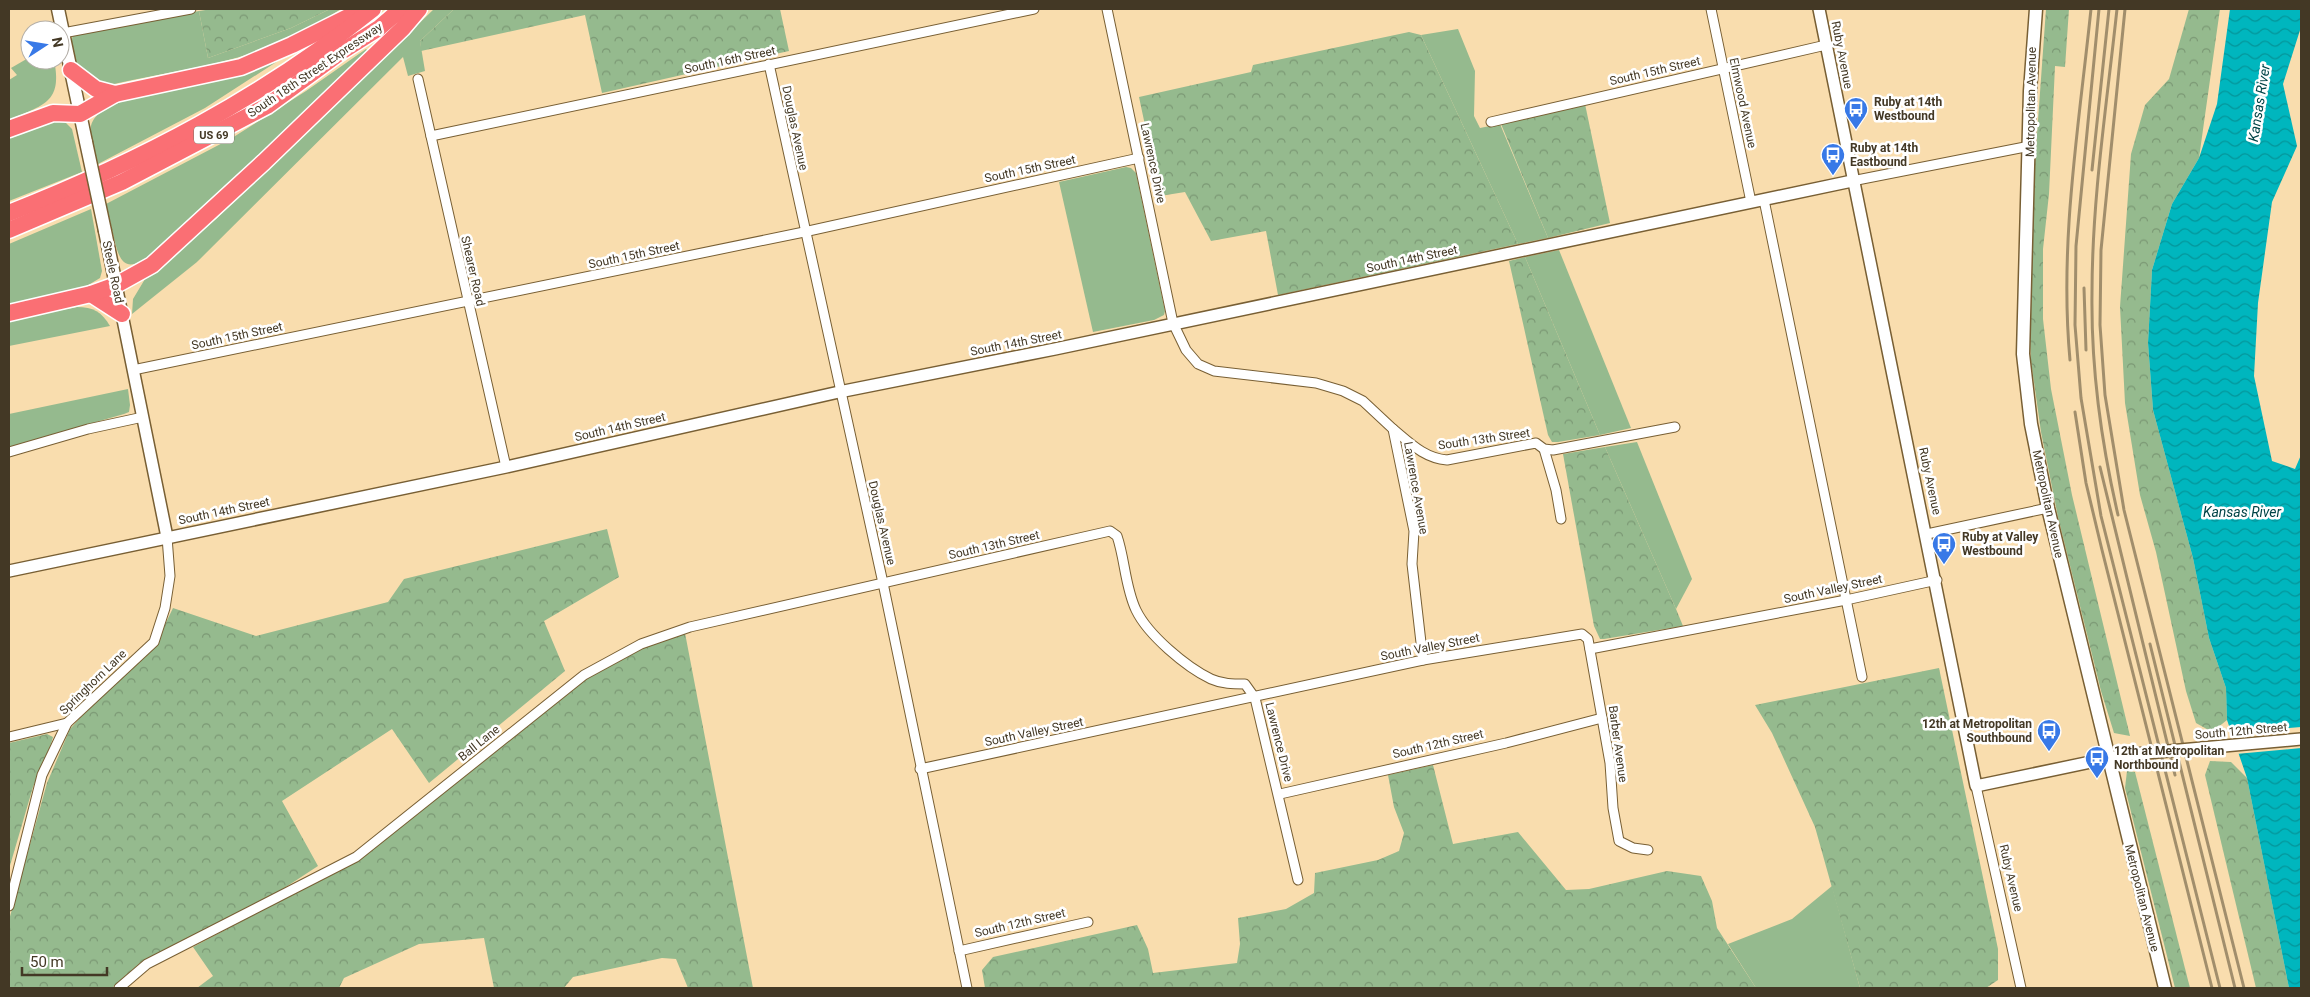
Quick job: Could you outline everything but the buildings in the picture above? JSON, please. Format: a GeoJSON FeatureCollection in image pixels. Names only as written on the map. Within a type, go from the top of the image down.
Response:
{"type":"FeatureCollection","features":[{"type":"Feature","properties":{"kind":"highway"},"geometry":{"type":"LineString","coordinates":[[9,129],[53,113],[80,114],[115,94],[241,67],[292,45],[363,9]]}},
{"type":"Feature","properties":{"kind":"highway","name":"South 18th Street Expressway"},"geometry":{"type":"LineString","coordinates":[[9,213],[137,159],[199,126],[332,41],[373,9]]}},
{"type":"Feature","properties":{"kind":"highway","name":"South 18th Street Expressway"},"geometry":{"type":"LineString","coordinates":[[9,230],[122,182],[267,106],[341,52],[379,28],[402,9]]}},
{"type":"Feature","properties":{"kind":"highway"},"geometry":{"type":"LineString","coordinates":[[9,313],[91,294],[116,285],[152,264],[182,238],[402,28],[419,9]]}},
{"type":"Feature","properties":{"kind":"highway"},"geometry":{"type":"LineString","coordinates":[[71,70],[96,89],[115,94]]}},
{"type":"Feature","properties":{"kind":"highway"},"geometry":{"type":"LineString","coordinates":[[91,294],[122,314]]}},
{"type":"Feature","properties":{"kind":"main road","name":"Metropolitan Avenue"},"geometry":{"type":"LineString","coordinates":[[2036,9],[2030,91],[2023,354],[2031,424],[2048,508],[2107,758],[2165,988]]}},
{"type":"Feature","properties":{"kind":"main road","name":"Steele Road"},"geometry":{"type":"LineString","coordinates":[[70,65],[116,285]]}},
{"type":"Feature","properties":{"kind":"street"},"geometry":{"type":"LineString","coordinates":[[70,32],[191,9]]}},
{"type":"Feature","properties":{"kind":"street","name":"South 16th Street"},"geometry":{"type":"LineString","coordinates":[[431,136],[1034,9]]}},
{"type":"Feature","properties":{"kind":"street"},"geometry":{"type":"LineString","coordinates":[[1107,10],[1118,9]]}},
{"type":"Feature","properties":{"kind":"street","name":"Elmwood Avenue"},"geometry":{"type":"LineString","coordinates":[[1711,9],[1752,202]]}},
{"type":"Feature","properties":{"kind":"street","name":"Ruby Avenue"},"geometry":{"type":"LineString","coordinates":[[1819,9],[1852,182],[1937,580],[1976,786],[2021,988]]}},
{"type":"Feature","properties":{"kind":"street","name":"Lawrence Drive"},"geometry":{"type":"LineString","coordinates":[[1107,10],[1173,323]]}},
{"type":"Feature","properties":{"kind":"street","name":"South 15th Street"},"geometry":{"type":"LineString","coordinates":[[1491,122],[1826,45]]}},
{"type":"Feature","properties":{"kind":"street","name":"Douglas Avenue"},"geometry":{"type":"LineString","coordinates":[[769,64],[839,392],[883,583],[920,769],[967,988]]}},
{"type":"Feature","properties":{"kind":"street","name":"Shearer Road"},"geometry":{"type":"LineString","coordinates":[[418,79],[467,302],[506,467]]}},
{"type":"Feature","properties":{"kind":"street","name":"South 14th Street"},"geometry":{"type":"LineString","coordinates":[[9,571],[506,467],[839,392],[2030,146]]}},
{"type":"Feature","properties":{"kind":"street","name":"South 15th Street"},"geometry":{"type":"LineString","coordinates":[[133,370],[804,232],[1139,158]]}},
{"type":"Feature","properties":{"kind":"street"},"geometry":{"type":"LineString","coordinates":[[1764,200],[1862,677]]}},
{"type":"Feature","properties":{"kind":"street","name":"Steele Road"},"geometry":{"type":"LineString","coordinates":[[116,285],[167,537]]}},
{"type":"Feature","properties":{"kind":"street","name":"Lawrence Avenue"},"geometry":{"type":"LineString","coordinates":[[1173,323],[1186,350],[1198,364],[1214,371],[1316,384],[1343,391],[1363,401],[1393,429],[1414,531],[1412,564],[1423,660]]}},
{"type":"Feature","properties":{"kind":"street"},"geometry":{"type":"LineString","coordinates":[[9,452],[88,429],[143,417]]}},
{"type":"Feature","properties":{"kind":"street","name":"South 13th Street"},"geometry":{"type":"LineString","coordinates":[[1393,429],[1423,454],[1435,459],[1447,460],[1536,443],[1544,449],[1553,450],[1676,427]]}},
{"type":"Feature","properties":{"kind":"street"},"geometry":{"type":"LineString","coordinates":[[1544,449],[1556,490],[1561,518]]}},
{"type":"Feature","properties":{"kind":"street"},"geometry":{"type":"LineString","coordinates":[[1927,534],[2048,508]]}},
{"type":"Feature","properties":{"kind":"street","name":"Lawrence Drive"},"geometry":{"type":"LineString","coordinates":[[1110,531],[1117,536],[1136,609],[1148,630],[1192,667],[1212,679],[1228,684],[1245,684],[1255,698],[1280,794],[1298,880]]}},
{"type":"Feature","properties":{"kind":"street","name":"South 13th Street"},"geometry":{"type":"LineString","coordinates":[[883,583],[1110,531]]}},
{"type":"Feature","properties":{"kind":"street","name":"Springhorn Lane"},"geometry":{"type":"LineString","coordinates":[[9,906],[42,775],[67,723],[154,642],[165,608],[170,576],[167,537]]}},
{"type":"Feature","properties":{"kind":"street","name":"South Valley Street"},"geometry":{"type":"LineString","coordinates":[[920,769],[1255,698],[1423,660],[1578,634],[1586,636],[1590,649],[1846,600],[1937,580]]}},
{"type":"Feature","properties":{"kind":"street","name":"Ball Lane"},"geometry":{"type":"LineString","coordinates":[[119,988],[147,964],[356,857],[584,675],[641,644],[690,627],[883,583]]}},
{"type":"Feature","properties":{"kind":"street","name":"Barber Avenue"},"geometry":{"type":"LineString","coordinates":[[1590,649],[1610,763],[1612,808],[1619,841],[1633,848],[1648,850]]}},
{"type":"Feature","properties":{"kind":"street","name":"South 12th Street"},"geometry":{"type":"LineString","coordinates":[[1280,794],[1506,743],[1602,718]]}},
{"type":"Feature","properties":{"kind":"street"},"geometry":{"type":"LineString","coordinates":[[9,737],[67,723]]}},
{"type":"Feature","properties":{"kind":"street","name":"South 12th Street"},"geometry":{"type":"LineString","coordinates":[[1976,786],[2124,755],[2301,739]]}},
{"type":"Feature","properties":{"kind":"street","name":"South 12th Street"},"geometry":{"type":"LineString","coordinates":[[959,951],[1088,922]]}},
{"type":"Feature","properties":{"kind":"green space"},"geometry":{"type":"Polygon","coordinates":[[[212,9],[330,9],[291,28],[208,58],[199,11],[212,9]]]}},
{"type":"Feature","properties":{"kind":"green space"},"geometry":{"type":"Polygon","coordinates":[[[330,9],[341,9],[304,32],[270,47],[227,61],[114,84],[99,82],[86,76],[75,59],[72,47],[73,35],[199,11],[208,58],[291,28],[330,9]]]}},
{"type":"Feature","properties":{"kind":"green space"},"geometry":{"type":"Polygon","coordinates":[[[434,9],[454,9],[420,41],[425,71],[408,76],[403,57],[197,262],[132,314],[133,299],[145,279],[216,219],[434,9]]]}},
{"type":"Feature","properties":{"kind":"green space"},"geometry":{"type":"Polygon","coordinates":[[[454,9],[780,9],[789,51],[602,93],[585,15],[421,51],[420,41],[454,9]]]}},
{"type":"Feature","properties":{"kind":"green space"},"geometry":{"type":"Polygon","coordinates":[[[2046,9],[2069,9],[2065,67],[2055,66],[2049,194],[2043,249],[2043,319],[2051,389],[2072,495],[2130,736],[2114,733],[2101,691],[2058,517],[2041,432],[2031,361],[2029,316],[2032,204],[2046,9]]]}},
{"type":"Feature","properties":{"kind":"green space"},"geometry":{"type":"Polygon","coordinates":[[[2189,9],[2220,9],[2199,158],[2172,204],[2152,270],[2148,343],[2153,410],[2193,558],[2209,638],[2226,688],[2227,720],[2212,732],[2196,723],[2186,691],[2156,552],[2140,495],[2125,403],[2120,307],[2131,154],[2145,105],[2169,79],[2189,9]]]}},
{"type":"Feature","properties":{"kind":"green space"},"geometry":{"type":"Polygon","coordinates":[[[1458,29],[1475,71],[1474,116],[1480,128],[1500,124],[1548,238],[1518,244],[1421,35],[1458,29]]]}},
{"type":"Feature","properties":{"kind":"green space"},"geometry":{"type":"Polygon","coordinates":[[[1409,32],[1421,35],[1518,244],[1278,295],[1266,231],[1211,241],[1185,192],[1160,196],[1139,97],[1251,72],[1253,65],[1409,32]]]}},
{"type":"Feature","properties":{"kind":"green space"},"geometry":{"type":"Polygon","coordinates":[[[366,49],[370,53],[156,253],[135,264],[125,263],[121,259],[106,204],[232,138],[306,91],[366,49]]]}},
{"type":"Feature","properties":{"kind":"green space"},"geometry":{"type":"Polygon","coordinates":[[[279,57],[281,59],[205,108],[98,164],[91,127],[97,115],[116,101],[279,57]]]}},
{"type":"Feature","properties":{"kind":"green space"},"geometry":{"type":"Polygon","coordinates":[[[20,63],[20,70],[55,70],[56,85],[53,94],[41,106],[9,120],[9,80],[17,75],[11,68],[20,63]]]}},
{"type":"Feature","properties":{"kind":"green space"},"geometry":{"type":"Polygon","coordinates":[[[1585,104],[1610,223],[1548,238],[1501,124],[1585,104]]]}},
{"type":"Feature","properties":{"kind":"green space"},"geometry":{"type":"Polygon","coordinates":[[[63,120],[72,129],[82,172],[9,201],[9,135],[40,121],[63,120]]]}},
{"type":"Feature","properties":{"kind":"green space"},"geometry":{"type":"Polygon","coordinates":[[[1126,167],[1131,168],[1136,173],[1165,311],[1164,315],[1154,320],[1093,332],[1059,182],[1126,167]]]}},
{"type":"Feature","properties":{"kind":"green space"},"geometry":{"type":"Polygon","coordinates":[[[91,209],[102,271],[100,278],[85,287],[9,306],[9,244],[91,209]]]}},
{"type":"Feature","properties":{"kind":"green space"},"geometry":{"type":"Polygon","coordinates":[[[1559,250],[1631,428],[1600,435],[1525,257],[1559,250]]]}},
{"type":"Feature","properties":{"kind":"green space"},"geometry":{"type":"Polygon","coordinates":[[[1525,257],[1600,435],[1552,442],[1548,435],[1509,261],[1525,257]]]}},
{"type":"Feature","properties":{"kind":"green space"},"geometry":{"type":"Polygon","coordinates":[[[77,307],[96,311],[104,317],[110,326],[9,346],[9,320],[77,307]]]}},
{"type":"Feature","properties":{"kind":"green space"},"geometry":{"type":"Polygon","coordinates":[[[128,389],[129,412],[9,447],[9,414],[128,389]]]}},
{"type":"Feature","properties":{"kind":"green space"},"geometry":{"type":"Polygon","coordinates":[[[1637,442],[1692,579],[1676,609],[1605,447],[1637,442]]]}},
{"type":"Feature","properties":{"kind":"green space"},"geometry":{"type":"Polygon","coordinates":[[[1605,447],[1683,626],[1600,639],[1594,626],[1563,454],[1605,447]]]}},
{"type":"Feature","properties":{"kind":"green space"},"geometry":{"type":"Polygon","coordinates":[[[607,529],[619,577],[544,621],[565,671],[429,783],[392,729],[282,801],[318,866],[269,898],[140,963],[112,988],[9,988],[9,920],[47,783],[70,729],[154,647],[173,608],[256,636],[388,602],[404,579],[607,529]]]}},
{"type":"Feature","properties":{"kind":"green space"},"geometry":{"type":"Polygon","coordinates":[[[685,633],[753,988],[688,988],[676,959],[662,958],[573,977],[564,988],[494,988],[484,938],[419,944],[344,978],[339,988],[197,988],[213,976],[193,947],[362,857],[583,680],[647,645],[685,633]]]}},
{"type":"Feature","properties":{"kind":"green space"},"geometry":{"type":"Polygon","coordinates":[[[1939,668],[1998,949],[1998,980],[1986,988],[1860,988],[1815,827],[1772,733],[1755,705],[1939,668]]]}},
{"type":"Feature","properties":{"kind":"green space"},"geometry":{"type":"Polygon","coordinates":[[[47,734],[53,737],[33,787],[9,869],[9,743],[47,734]]]}},
{"type":"Feature","properties":{"kind":"green space"},"geometry":{"type":"Polygon","coordinates":[[[2210,761],[2231,762],[2247,778],[2289,988],[2256,988],[2205,775],[2210,761]]]}},
{"type":"Feature","properties":{"kind":"green space"},"geometry":{"type":"Polygon","coordinates":[[[1433,765],[1453,844],[1518,832],[1566,890],[1589,889],[1667,871],[1701,876],[1712,901],[1717,928],[1756,988],[985,988],[982,970],[993,957],[1137,925],[1148,949],[1153,973],[1237,963],[1240,944],[1238,918],[1286,909],[1314,893],[1315,873],[1378,860],[1399,851],[1404,833],[1394,807],[1388,775],[1433,765]]]}},
{"type":"Feature","properties":{"kind":"green space"},"geometry":{"type":"Polygon","coordinates":[[[2127,771],[2135,772],[2190,988],[2175,988],[2125,788],[2127,771]]]}},
{"type":"Feature","properties":{"kind":"green space"},"geometry":{"type":"Polygon","coordinates":[[[1832,886],[1860,988],[1756,988],[1728,944],[1792,919],[1832,886]]]}},
{"type":"Feature","properties":{"kind":"water","name":"Kansas River"},"geometry":{"type":"Polygon","coordinates":[[[2230,9],[2301,9],[2301,27],[2283,84],[2297,146],[2272,202],[2258,303],[2254,376],[2272,461],[2295,469],[2301,455],[2301,988],[2289,988],[2247,778],[2227,720],[2226,688],[2209,638],[2193,558],[2153,410],[2148,343],[2152,270],[2172,204],[2199,158],[2217,104],[2230,9]]]}},
{"type":"Feature","properties":{"kind":"pier"},"geometry":{"type":"Polygon","coordinates":[[[2301,727],[2301,748],[2236,754],[2229,733],[2301,727]]]}},
{"type":"Feature","properties":{"kind":"railway"},"geometry":{"type":"LineString","coordinates":[[2070,360],[2067,316],[2069,228],[2076,140],[2091,9]]}},
{"type":"Feature","properties":{"kind":"railway"},"geometry":{"type":"LineString","coordinates":[[2099,9],[2076,246],[2075,325],[2081,398],[2101,516],[2220,988]]}},
{"type":"Feature","properties":{"kind":"railway"},"geometry":{"type":"LineString","coordinates":[[2092,170],[2109,9]]}},
{"type":"Feature","properties":{"kind":"railway"},"geometry":{"type":"LineString","coordinates":[[2117,9],[2094,222],[2092,321],[2098,405],[2118,515]]}},
{"type":"Feature","properties":{"kind":"railway"},"geometry":{"type":"LineString","coordinates":[[2125,9],[2101,250],[2100,325],[2105,395],[2124,510],[2244,988]]}},
{"type":"Feature","properties":{"kind":"railway"},"geometry":{"type":"LineString","coordinates":[[2084,288],[2086,350]]}},
{"type":"Feature","properties":{"kind":"railway"},"geometry":{"type":"LineString","coordinates":[[2075,412],[2086,483],[2212,988]]}},
{"type":"Feature","properties":{"kind":"railway"},"geometry":{"type":"LineString","coordinates":[[2100,467],[2175,775]]}},
{"type":"Feature","properties":{"kind":"railway"},"geometry":{"type":"LineString","coordinates":[[2150,644],[2235,988]]}},
{"type":"Feature","properties":{"kind":"place","name":"Ruby at 14th Westbound"},"geometry":{"type":"Point","coordinates":[1856,130]}},
{"type":"Feature","properties":{"kind":"place","name":"Ruby at 14th Eastbound"},"geometry":{"type":"Point","coordinates":[1833,176]}},
{"type":"Feature","properties":{"kind":"place","name":"Ruby at Valley Westbound"},"geometry":{"type":"Point","coordinates":[1944,565]}},
{"type":"Feature","properties":{"kind":"place","name":"12th at Metropolitan Southbound"},"geometry":{"type":"Point","coordinates":[2049,752]}},
{"type":"Feature","properties":{"kind":"place","name":"12th at Metropolitan Northbound"},"geometry":{"type":"Point","coordinates":[2097,779]}}]}
